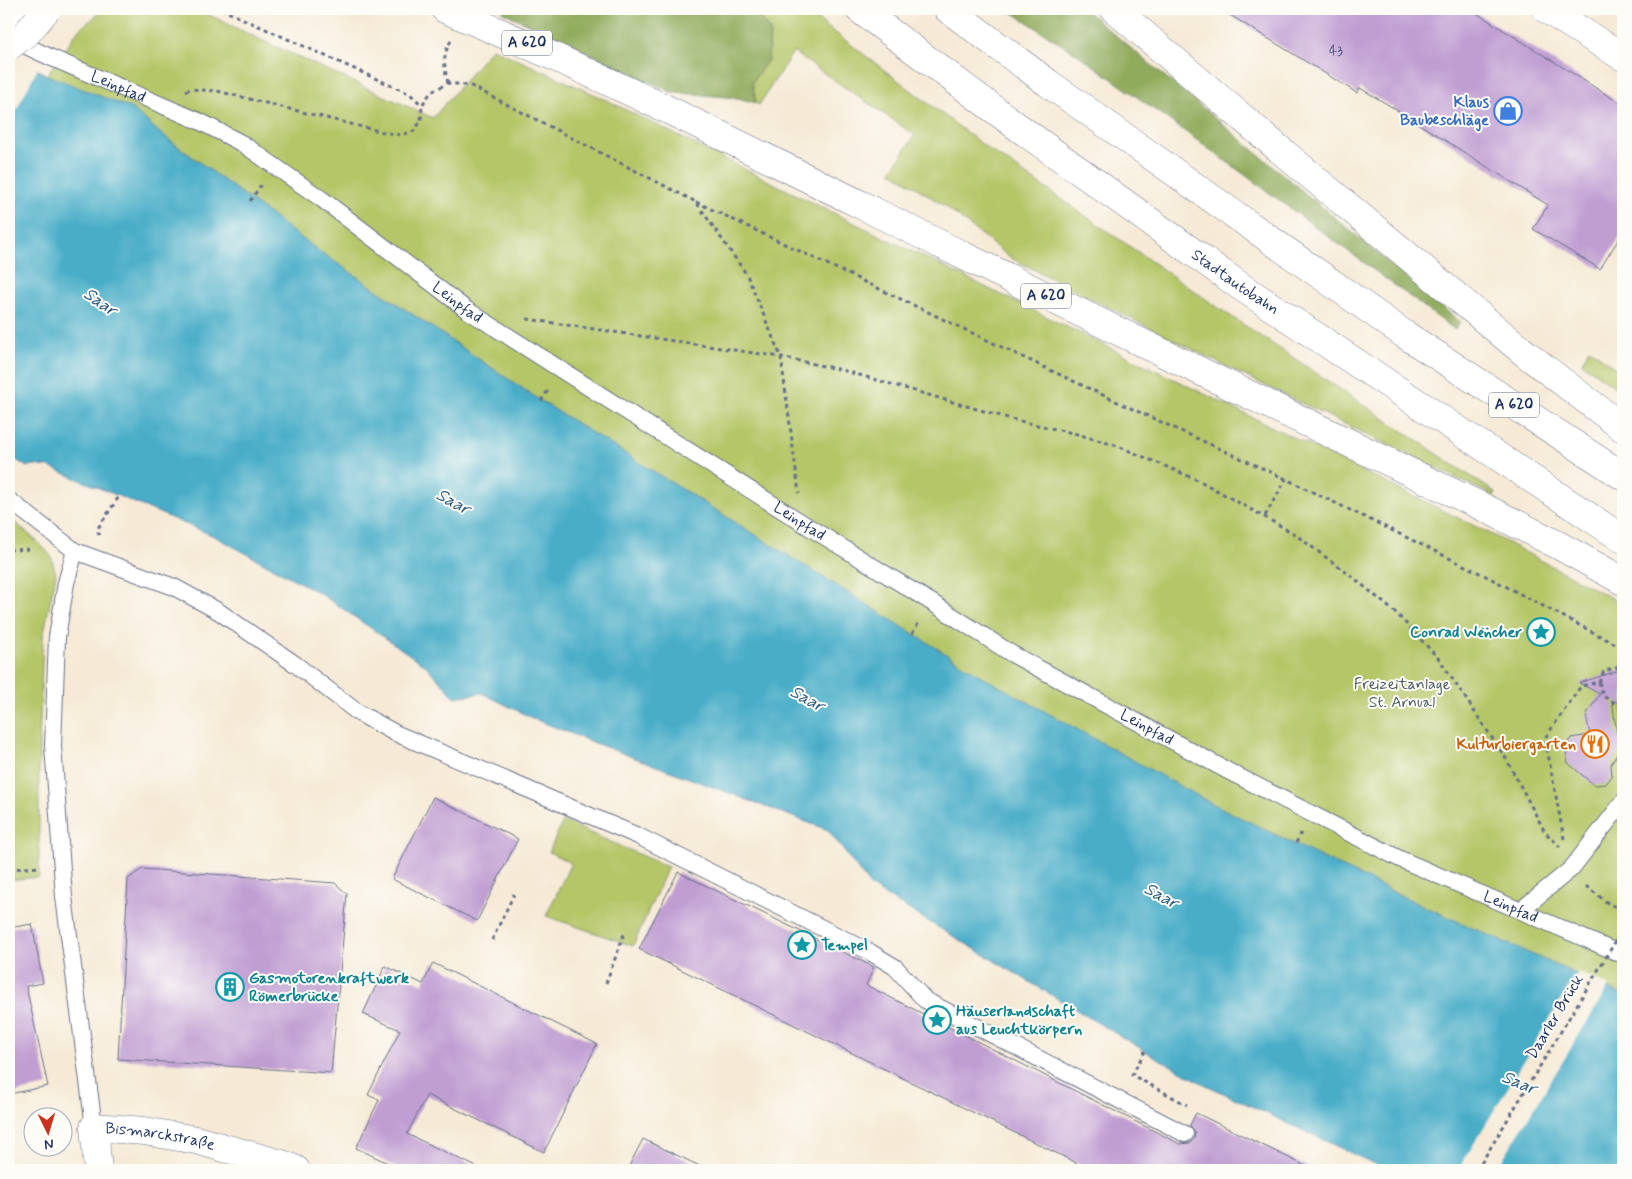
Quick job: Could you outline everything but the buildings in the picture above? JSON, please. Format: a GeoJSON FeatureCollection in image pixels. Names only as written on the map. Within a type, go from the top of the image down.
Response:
{"type":"FeatureCollection","features":[{"type":"Feature","properties":{"kind":"main road"},"geometry":{"type":"LineString","coordinates":[[9,31],[24,9]]}},
{"type":"Feature","properties":{"kind":"main road"},"geometry":{"type":"LineString","coordinates":[[9,46],[26,34],[47,9]]}},
{"type":"Feature","properties":{"kind":"main road","name":"A 620"},"geometry":{"type":"LineString","coordinates":[[445,9],[536,47],[623,87],[1002,275],[1487,509],[1623,581]]}},
{"type":"Feature","properties":{"kind":"main road","name":"Stadtautobahn"},"geometry":{"type":"LineString","coordinates":[[859,9],[1026,133],[1240,286],[1623,539]]}},
{"type":"Feature","properties":{"kind":"main road","name":"A 620"},"geometry":{"type":"LineString","coordinates":[[948,9],[1048,83],[1404,334],[1623,476]]}},
{"type":"Feature","properties":{"kind":"main road"},"geometry":{"type":"LineString","coordinates":[[1114,9],[1519,348],[1623,428]]}},
{"type":"Feature","properties":{"kind":"main road"},"geometry":{"type":"LineString","coordinates":[[1546,9],[1623,57]]}},
{"type":"Feature","properties":{"kind":"main road","name":"Bismarckstraße"},"geometry":{"type":"LineString","coordinates":[[98,1170],[94,1127],[144,1131],[196,1140],[296,1170]]}},
{"type":"Feature","properties":{"kind":"lane","name":"Leinpfad"},"geometry":{"type":"LineString","coordinates":[[9,31],[24,45],[201,122],[243,144],[323,200],[467,310],[1012,654],[1228,772],[1391,854],[1623,955]]}},
{"type":"Feature","properties":{"kind":"lane"},"geometry":{"type":"LineString","coordinates":[[9,500],[75,551],[174,586],[218,610],[295,664],[358,712],[395,733],[638,836],[870,952],[895,967],[925,1000],[1185,1134]]}},
{"type":"Feature","properties":{"kind":"lane"},"geometry":{"type":"LineString","coordinates":[[75,551],[66,583],[57,647],[53,746],[61,865],[94,1127]]}},
{"type":"Feature","properties":{"kind":"lane"},"geometry":{"type":"LineString","coordinates":[[1521,910],[1571,869],[1623,802]]}},
{"type":"Feature","properties":{"kind":"path"},"geometry":{"type":"LineString","coordinates":[[221,9],[410,94],[422,105]]}},
{"type":"Feature","properties":{"kind":"path"},"geometry":{"type":"LineString","coordinates":[[448,83],[444,67],[445,50],[453,36]]}},
{"type":"Feature","properties":{"kind":"path"},"geometry":{"type":"LineString","coordinates":[[155,103],[190,89],[217,91],[401,135],[414,131],[421,121],[422,105],[432,92],[448,83],[471,86],[696,202],[1126,406],[1286,478],[1486,576],[1623,648]]}},
{"type":"Feature","properties":{"kind":"path"},"geometry":{"type":"LineString","coordinates":[[250,201],[262,183]]}},
{"type":"Feature","properties":{"kind":"path"},"geometry":{"type":"LineString","coordinates":[[696,202],[747,275],[781,357],[804,524]]}},
{"type":"Feature","properties":{"kind":"path"},"geometry":{"type":"LineString","coordinates":[[524,319],[781,357],[842,370],[1015,420],[1077,434],[1118,446],[1200,481],[1265,516],[1293,534],[1354,578],[1396,613],[1439,658],[1505,758],[1545,832],[1563,850],[1564,835],[1545,738],[1581,686],[1599,682]]}},
{"type":"Feature","properties":{"kind":"path"},"geometry":{"type":"LineString","coordinates":[[1265,516],[1286,478]]}},
{"type":"Feature","properties":{"kind":"path"},"geometry":{"type":"LineString","coordinates":[[103,522],[120,495]]}},
{"type":"Feature","properties":{"kind":"path"},"geometry":{"type":"LineString","coordinates":[[912,634],[920,621]]}},
{"type":"Feature","properties":{"kind":"path"},"geometry":{"type":"LineString","coordinates":[[1622,700],[1615,703],[1603,696],[1599,682],[1604,671],[1623,666]]}},
{"type":"Feature","properties":{"kind":"path"},"geometry":{"type":"LineString","coordinates":[[9,869],[61,865]]}},
{"type":"Feature","properties":{"kind":"path"},"geometry":{"type":"LineString","coordinates":[[1571,869],[1588,888],[1609,904],[1623,910]]}},
{"type":"Feature","properties":{"kind":"path"},"geometry":{"type":"LineString","coordinates":[[492,940],[514,894]]}},
{"type":"Feature","properties":{"kind":"path","name":"Daarler Brück"},"geometry":{"type":"LineString","coordinates":[[1477,1170],[1623,928]]}},
{"type":"Feature","properties":{"kind":"path"},"geometry":{"type":"LineString","coordinates":[[606,983],[624,934]]}},
{"type":"Feature","properties":{"kind":"path"},"geometry":{"type":"LineString","coordinates":[[1145,1051],[1132,1076],[1187,1105]]}},
{"type":"Feature","properties":{"kind":"green space","name":"Freizeitanlage St. Arnual"},"geometry":{"type":"Polygon","coordinates":[[[105,9],[197,9],[433,118],[492,48],[598,96],[1489,533],[1623,604],[1623,995],[1421,905],[1207,801],[986,679],[541,401],[316,249],[160,133],[134,110],[47,75],[78,30],[105,9]]]}},
{"type":"Feature","properties":{"kind":"green space"},"geometry":{"type":"Polygon","coordinates":[[[504,9],[754,9],[770,32],[768,60],[752,82],[756,103],[737,98],[671,92],[503,12],[504,9]]]}},
{"type":"Feature","properties":{"kind":"green space"},"geometry":{"type":"Polygon","coordinates":[[[754,9],[804,9],[987,148],[1229,315],[1496,493],[1494,496],[1241,374],[1009,257],[946,207],[891,171],[915,135],[793,52],[759,105],[756,103],[752,82],[768,60],[770,32],[754,9]]]}},
{"type":"Feature","properties":{"kind":"green space"},"geometry":{"type":"Polygon","coordinates":[[[1007,9],[1084,9],[1460,322],[1455,330],[1083,58],[1007,9]]]}},
{"type":"Feature","properties":{"kind":"green space"},"geometry":{"type":"Polygon","coordinates":[[[1589,348],[1623,373],[1623,393],[1582,363],[1589,348]]]}},
{"type":"Feature","properties":{"kind":"green space"},"geometry":{"type":"Polygon","coordinates":[[[9,517],[51,556],[56,574],[43,637],[39,746],[39,877],[9,880],[9,517]]]}},
{"type":"Feature","properties":{"kind":"green space"},"geometry":{"type":"Polygon","coordinates":[[[563,821],[668,867],[633,946],[546,916],[571,863],[549,852],[563,821]]]}},
{"type":"Feature","properties":{"kind":"water","name":"Saar"},"geometry":{"type":"Polygon","coordinates":[[[9,53],[47,75],[133,109],[160,133],[316,249],[541,401],[986,679],[1207,801],[1421,905],[1623,995],[1623,1170],[1387,1170],[1202,1083],[1145,1051],[871,887],[828,830],[592,742],[532,718],[482,693],[455,697],[426,666],[321,594],[214,536],[49,467],[33,465],[27,467],[9,455],[9,53]]]}},
{"type":"Feature","properties":{"kind":"pier"},"geometry":{"type":"Polygon","coordinates":[[[9,50],[38,67],[9,125],[9,50]]]}},
{"type":"Feature","properties":{"kind":"pier"},"geometry":{"type":"Polygon","coordinates":[[[1578,972],[1609,986],[1496,1170],[1458,1170],[1578,972]]]}},
{"type":"Feature","properties":{"kind":"place","name":"Klaus Baubeschläge"},"geometry":{"type":"Point","coordinates":[1508,111]}},
{"type":"Feature","properties":{"kind":"place","name":"Conrad Wëncher"},"geometry":{"type":"Point","coordinates":[1541,632]}},
{"type":"Feature","properties":{"kind":"place","name":"Kulturbiergarten"},"geometry":{"type":"Point","coordinates":[1595,744]}},
{"type":"Feature","properties":{"kind":"place","name":"Tempel"},"geometry":{"type":"Point","coordinates":[802,945]}},
{"type":"Feature","properties":{"kind":"place","name":"Gasmotorenkraftwerk Römerbrücke"},"geometry":{"type":"Point","coordinates":[230,987]}},
{"type":"Feature","properties":{"kind":"place","name":"Häuserlandschaft aus Leuchtkörpern"},"geometry":{"type":"Point","coordinates":[937,1020]}}]}
